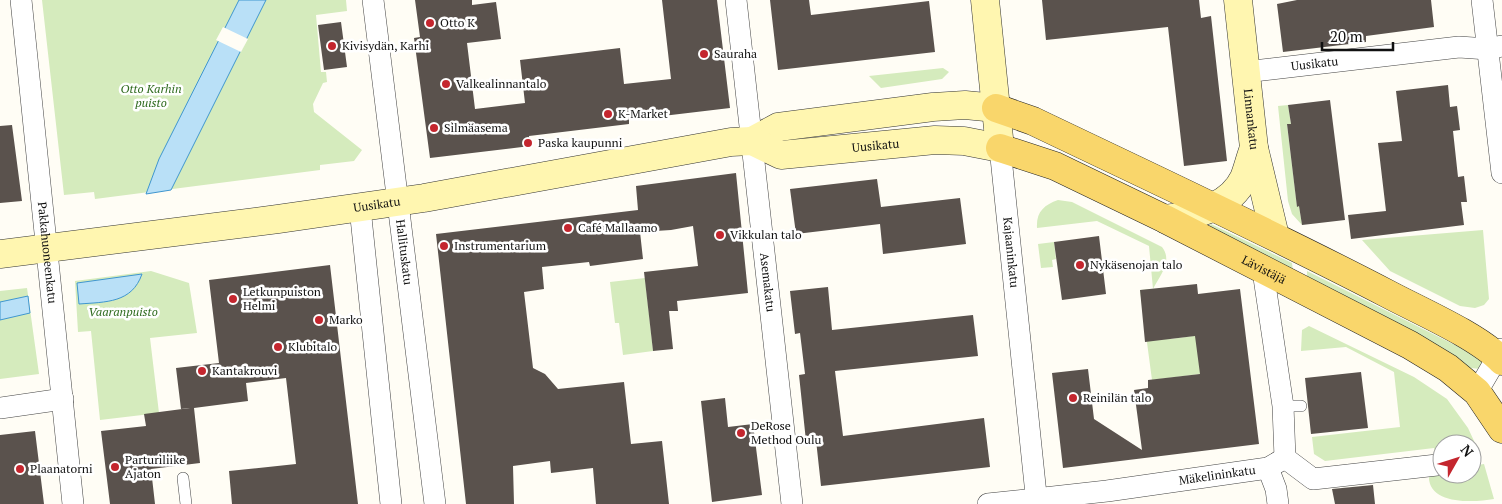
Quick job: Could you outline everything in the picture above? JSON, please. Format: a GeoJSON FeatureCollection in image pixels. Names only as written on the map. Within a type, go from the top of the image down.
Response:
{"type":"FeatureCollection","features":[{"type":"Feature","properties":{"kind":"main road","name":"Kajaaninkatu"},"geometry":{"type":"LineString","coordinates":[[985,0],[1000,148]]}},
{"type":"Feature","properties":{"kind":"main road","name":"Linnankatu"},"geometry":{"type":"LineString","coordinates":[[1238,0],[1254,148],[1275,236]]}},
{"type":"Feature","properties":{"kind":"main road","name":"Uusikatu"},"geometry":{"type":"LineString","coordinates":[[752,142],[778,127],[932,107],[965,105],[996,108]]}},
{"type":"Feature","properties":{"kind":"main road"},"geometry":{"type":"LineString","coordinates":[[996,108],[1033,121],[1216,207],[1444,324],[1501,356]]}},
{"type":"Feature","properties":{"kind":"main road","name":"Uusikatu"},"geometry":{"type":"LineString","coordinates":[[0,254],[360,208],[731,142],[752,142],[781,155],[935,140],[964,141],[1000,148]]}},
{"type":"Feature","properties":{"kind":"main road","name":"Lävistäjä"},"geometry":{"type":"LineString","coordinates":[[1000,148],[1055,166],[1165,219],[1410,345],[1448,368],[1477,392],[1502,429]]}},
{"type":"Feature","properties":{"kind":"main road"},"geometry":{"type":"LineString","coordinates":[[1165,219],[1191,216],[1216,207],[1243,180],[1254,148]]}},
{"type":"Feature","properties":{"kind":"street","name":"Pakkahuoneenkatu"},"geometry":{"type":"LineString","coordinates":[[21,0],[73,504]]}},
{"type":"Feature","properties":{"kind":"street","name":"Hallituskatu"},"geometry":{"type":"LineString","coordinates":[[373,0],[399,201],[434,504]]}},
{"type":"Feature","properties":{"kind":"street","name":"Asemakatu"},"geometry":{"type":"LineString","coordinates":[[736,0],[792,504]]}},
{"type":"Feature","properties":{"kind":"street"},"geometry":{"type":"LineString","coordinates":[[1482,0],[1495,47],[1502,173]]}},
{"type":"Feature","properties":{"kind":"street","name":"Uusikatu"},"geometry":{"type":"LineString","coordinates":[[1245,72],[1459,47],[1495,47]]}},
{"type":"Feature","properties":{"kind":"street","name":"Kajaaninkatu"},"geometry":{"type":"LineString","coordinates":[[1000,148],[1037,502]]}},
{"type":"Feature","properties":{"kind":"street"},"geometry":{"type":"LineString","coordinates":[[360,208],[391,504]]}},
{"type":"Feature","properties":{"kind":"street"},"geometry":{"type":"LineString","coordinates":[[1263,270],[1292,406],[1276,463],[1278,504]]}},
{"type":"Feature","properties":{"kind":"street"},"geometry":{"type":"LineString","coordinates":[[1477,392],[1501,356]]}},
{"type":"Feature","properties":{"kind":"street"},"geometry":{"type":"LineString","coordinates":[[0,408],[63,399]]}},
{"type":"Feature","properties":{"kind":"street"},"geometry":{"type":"LineString","coordinates":[[1276,463],[1313,478],[1432,466]]}},
{"type":"Feature","properties":{"kind":"street","name":"Mäkelininkatu"},"geometry":{"type":"LineString","coordinates":[[988,504],[1037,502],[1276,463]]}},
{"type":"Feature","properties":{"kind":"lane"},"geometry":{"type":"LineString","coordinates":[[183,478],[186,504]]}},
{"type":"Feature","properties":{"kind":"green space","name":"Otto Karhin puisto"},"geometry":{"type":"Polygon","coordinates":[[[42,0],[346,0],[347,11],[316,15],[321,72],[326,72],[327,82],[323,83],[313,104],[314,112],[362,150],[354,161],[320,165],[320,170],[95,199],[94,192],[64,195],[42,0]]]}},
{"type":"Feature","properties":{"kind":"green space"},"geometry":{"type":"Polygon","coordinates":[[[943,68],[949,72],[942,79],[881,88],[869,76],[943,68]]]}},
{"type":"Feature","properties":{"kind":"green space"},"geometry":{"type":"Polygon","coordinates":[[[1288,105],[1291,124],[1287,125],[1297,206],[1299,206],[1302,225],[1292,214],[1288,201],[1278,106],[1288,105]]]}},
{"type":"Feature","properties":{"kind":"green space"},"geometry":{"type":"Polygon","coordinates":[[[1058,200],[1072,202],[1162,247],[1165,252],[1166,263],[1153,289],[1149,246],[1097,221],[1037,228],[1038,218],[1042,210],[1058,200]]]}},
{"type":"Feature","properties":{"kind":"green space"},"geometry":{"type":"Polygon","coordinates":[[[1211,224],[1292,263],[1293,271],[1208,227],[1211,224]]]}},
{"type":"Feature","properties":{"kind":"green space"},"geometry":{"type":"Polygon","coordinates":[[[1483,230],[1489,299],[1484,305],[1475,308],[1460,306],[1390,271],[1362,240],[1483,230]]]}},
{"type":"Feature","properties":{"kind":"green space"},"geometry":{"type":"Polygon","coordinates":[[[1054,242],[1056,259],[1052,260],[1053,267],[1041,268],[1038,244],[1054,242]]]}},
{"type":"Feature","properties":{"kind":"green space","name":"Vaaranpuisto"},"geometry":{"type":"Polygon","coordinates":[[[151,271],[189,283],[197,333],[150,338],[159,413],[100,420],[91,331],[78,332],[75,281],[151,271]]]}},
{"type":"Feature","properties":{"kind":"green space"},"geometry":{"type":"Polygon","coordinates":[[[1307,271],[1465,350],[1488,366],[1481,369],[1470,368],[1447,352],[1307,278],[1307,271]]]}},
{"type":"Feature","properties":{"kind":"green space"},"geometry":{"type":"Polygon","coordinates":[[[645,278],[653,351],[623,355],[619,323],[615,323],[610,282],[645,278]]]}},
{"type":"Feature","properties":{"kind":"green space"},"geometry":{"type":"Polygon","coordinates":[[[27,288],[39,374],[0,379],[0,291],[27,288]]]}},
{"type":"Feature","properties":{"kind":"green space"},"geometry":{"type":"Polygon","coordinates":[[[1153,289],[1171,339],[1200,335],[1200,374],[1152,380],[1140,290],[1153,289]]]}},
{"type":"Feature","properties":{"kind":"green space"},"geometry":{"type":"Polygon","coordinates":[[[1309,326],[1414,377],[1447,399],[1471,434],[1432,434],[1432,448],[1325,461],[1314,454],[1312,437],[1400,427],[1394,372],[1346,347],[1301,351],[1302,330],[1309,326]]]}},
{"type":"Feature","properties":{"kind":"green space"},"geometry":{"type":"Polygon","coordinates":[[[1482,464],[1484,464],[1494,499],[1463,501],[1452,499],[1435,492],[1430,485],[1429,475],[1432,475],[1432,484],[1482,484],[1482,464]]]}},
{"type":"Feature","properties":{"kind":"water"},"geometry":{"type":"Polygon","coordinates":[[[239,0],[266,0],[171,190],[146,194],[159,159],[239,0]]]}},
{"type":"Feature","properties":{"kind":"water"},"geometry":{"type":"Polygon","coordinates":[[[142,274],[138,284],[125,296],[99,303],[79,304],[77,283],[142,274]]]}},
{"type":"Feature","properties":{"kind":"water"},"geometry":{"type":"Polygon","coordinates":[[[28,296],[30,313],[0,320],[0,302],[28,296]]]}},
{"type":"Feature","properties":{"kind":"pier"},"geometry":{"type":"Polygon","coordinates":[[[223,27],[248,39],[241,52],[216,40],[223,27]]]}},
{"type":"Feature","properties":{"kind":"building"},"geometry":{"type":"Polygon","coordinates":[[[415,0],[472,0],[472,5],[496,2],[501,39],[467,43],[475,109],[525,103],[520,60],[620,48],[624,84],[671,79],[662,0],[717,0],[730,108],[629,120],[629,124],[529,136],[530,146],[430,158],[414,38],[420,37],[415,0]]]}},
{"type":"Feature","properties":{"kind":"building"},"geometry":{"type":"Polygon","coordinates":[[[770,0],[809,0],[811,15],[929,1],[935,52],[778,70],[770,0]]]}},
{"type":"Feature","properties":{"kind":"building"},"geometry":{"type":"Polygon","coordinates":[[[1042,0],[1199,0],[1201,18],[1211,16],[1227,161],[1184,166],[1168,27],[1046,40],[1042,0]]]}},
{"type":"Feature","properties":{"kind":"building"},"geometry":{"type":"Polygon","coordinates":[[[1297,0],[1431,0],[1434,27],[1366,36],[1366,42],[1283,52],[1277,4],[1297,0]]]}},
{"type":"Feature","properties":{"kind":"building","name":"Kivisydän, Karhi"},"geometry":{"type":"Polygon","coordinates":[[[341,22],[347,67],[324,70],[318,25],[341,22]]]}},
{"type":"Feature","properties":{"kind":"building"},"geometry":{"type":"Polygon","coordinates":[[[1448,85],[1450,107],[1457,106],[1460,130],[1453,131],[1458,177],[1464,176],[1467,202],[1461,202],[1464,225],[1351,239],[1348,215],[1386,211],[1378,143],[1402,141],[1396,91],[1448,85]]]}},
{"type":"Feature","properties":{"kind":"building"},"geometry":{"type":"Polygon","coordinates":[[[1330,100],[1345,220],[1302,225],[1299,206],[1297,207],[1287,124],[1291,124],[1288,105],[1330,100]]]}},
{"type":"Feature","properties":{"kind":"building"},"geometry":{"type":"Polygon","coordinates":[[[12,125],[22,201],[0,203],[0,126],[12,125]]]}},
{"type":"Feature","properties":{"kind":"building"},"geometry":{"type":"Polygon","coordinates":[[[736,173],[748,293],[677,301],[678,311],[669,311],[673,349],[653,351],[644,272],[698,266],[693,226],[640,232],[643,259],[590,266],[589,262],[542,267],[544,289],[524,292],[533,368],[545,374],[558,389],[624,382],[631,444],[662,441],[669,504],[596,504],[593,468],[551,473],[550,461],[513,466],[514,504],[466,504],[436,234],[638,210],[636,186],[736,173]]]}},
{"type":"Feature","properties":{"kind":"building"},"geometry":{"type":"Polygon","coordinates":[[[877,179],[881,207],[960,198],[966,244],[883,254],[880,224],[796,234],[790,189],[877,179]]]}},
{"type":"Feature","properties":{"kind":"building","name":"Nykäsenojan talo"},"geometry":{"type":"Polygon","coordinates":[[[1099,236],[1106,294],[1062,300],[1054,242],[1099,236]]]}},
{"type":"Feature","properties":{"kind":"building"},"geometry":{"type":"Polygon","coordinates":[[[330,265],[358,504],[232,504],[229,471],[296,464],[286,378],[246,383],[248,401],[194,408],[200,463],[151,469],[155,504],[110,504],[101,431],[146,426],[144,414],[190,408],[181,409],[176,368],[219,363],[209,280],[330,265]]]}},
{"type":"Feature","properties":{"kind":"building"},"geometry":{"type":"Polygon","coordinates":[[[1197,284],[1198,294],[1240,289],[1259,444],[1063,468],[1052,373],[1088,369],[1094,419],[1142,450],[1134,390],[1148,388],[1148,380],[1200,374],[1195,336],[1145,342],[1140,290],[1197,284]]]}},
{"type":"Feature","properties":{"kind":"building"},"geometry":{"type":"Polygon","coordinates":[[[828,287],[832,330],[973,315],[978,356],[835,371],[843,436],[984,418],[990,467],[821,486],[816,440],[806,441],[799,375],[805,374],[800,333],[795,334],[790,291],[828,287]]]}},
{"type":"Feature","properties":{"kind":"building"},"geometry":{"type":"Polygon","coordinates":[[[1361,372],[1368,428],[1311,434],[1305,378],[1361,372]]]}},
{"type":"Feature","properties":{"kind":"building"},"geometry":{"type":"Polygon","coordinates":[[[725,398],[728,427],[753,424],[762,495],[712,502],[701,401],[725,398]]]}},
{"type":"Feature","properties":{"kind":"building","name":"Plaanatorni"},"geometry":{"type":"Polygon","coordinates":[[[35,431],[44,504],[0,504],[0,435],[35,431]]]}},
{"type":"Feature","properties":{"kind":"building"},"geometry":{"type":"Polygon","coordinates":[[[1373,485],[1375,504],[1335,504],[1332,489],[1373,485]]]}},
{"type":"Feature","properties":{"kind":"place","name":"Otto K"},"geometry":{"type":"Point","coordinates":[430,23]}},
{"type":"Feature","properties":{"kind":"place","name":"Kivisydän, Karhi"},"geometry":{"type":"Point","coordinates":[332,46]}},
{"type":"Feature","properties":{"kind":"place","name":"Sauraha"},"geometry":{"type":"Point","coordinates":[704,54]}},
{"type":"Feature","properties":{"kind":"place","name":"Valkealinnantalo"},"geometry":{"type":"Point","coordinates":[446,84]}},
{"type":"Feature","properties":{"kind":"place","name":"K-Market"},"geometry":{"type":"Point","coordinates":[608,114]}},
{"type":"Feature","properties":{"kind":"place","name":"Silmäasema"},"geometry":{"type":"Point","coordinates":[434,128]}},
{"type":"Feature","properties":{"kind":"place","name":"Paska kaupunni"},"geometry":{"type":"Point","coordinates":[528,143]}},
{"type":"Feature","properties":{"kind":"place","name":"Café Mallaamo"},"geometry":{"type":"Point","coordinates":[568,228]}},
{"type":"Feature","properties":{"kind":"place","name":"Vikkulan talo"},"geometry":{"type":"Point","coordinates":[720,235]}},
{"type":"Feature","properties":{"kind":"place","name":"Instrumentarium"},"geometry":{"type":"Point","coordinates":[444,246]}},
{"type":"Feature","properties":{"kind":"place","name":"Nykäsenojan talo"},"geometry":{"type":"Point","coordinates":[1080,265]}},
{"type":"Feature","properties":{"kind":"place","name":"Letkunpuiston Helmi"},"geometry":{"type":"Point","coordinates":[233,299]}},
{"type":"Feature","properties":{"kind":"place","name":"Marko"},"geometry":{"type":"Point","coordinates":[319,320]}},
{"type":"Feature","properties":{"kind":"place","name":"Klubitalo"},"geometry":{"type":"Point","coordinates":[278,347]}},
{"type":"Feature","properties":{"kind":"place","name":"Kantakrouvi"},"geometry":{"type":"Point","coordinates":[202,371]}},
{"type":"Feature","properties":{"kind":"place","name":"Reinilän talo"},"geometry":{"type":"Point","coordinates":[1073,398]}},
{"type":"Feature","properties":{"kind":"place","name":"DeRose Method Oulu"},"geometry":{"type":"Point","coordinates":[741,433]}},
{"type":"Feature","properties":{"kind":"place","name":"Parturiliike Ajaton"},"geometry":{"type":"Point","coordinates":[115,467]}},
{"type":"Feature","properties":{"kind":"place","name":"Plaanatorni"},"geometry":{"type":"Point","coordinates":[20,469]}}]}
